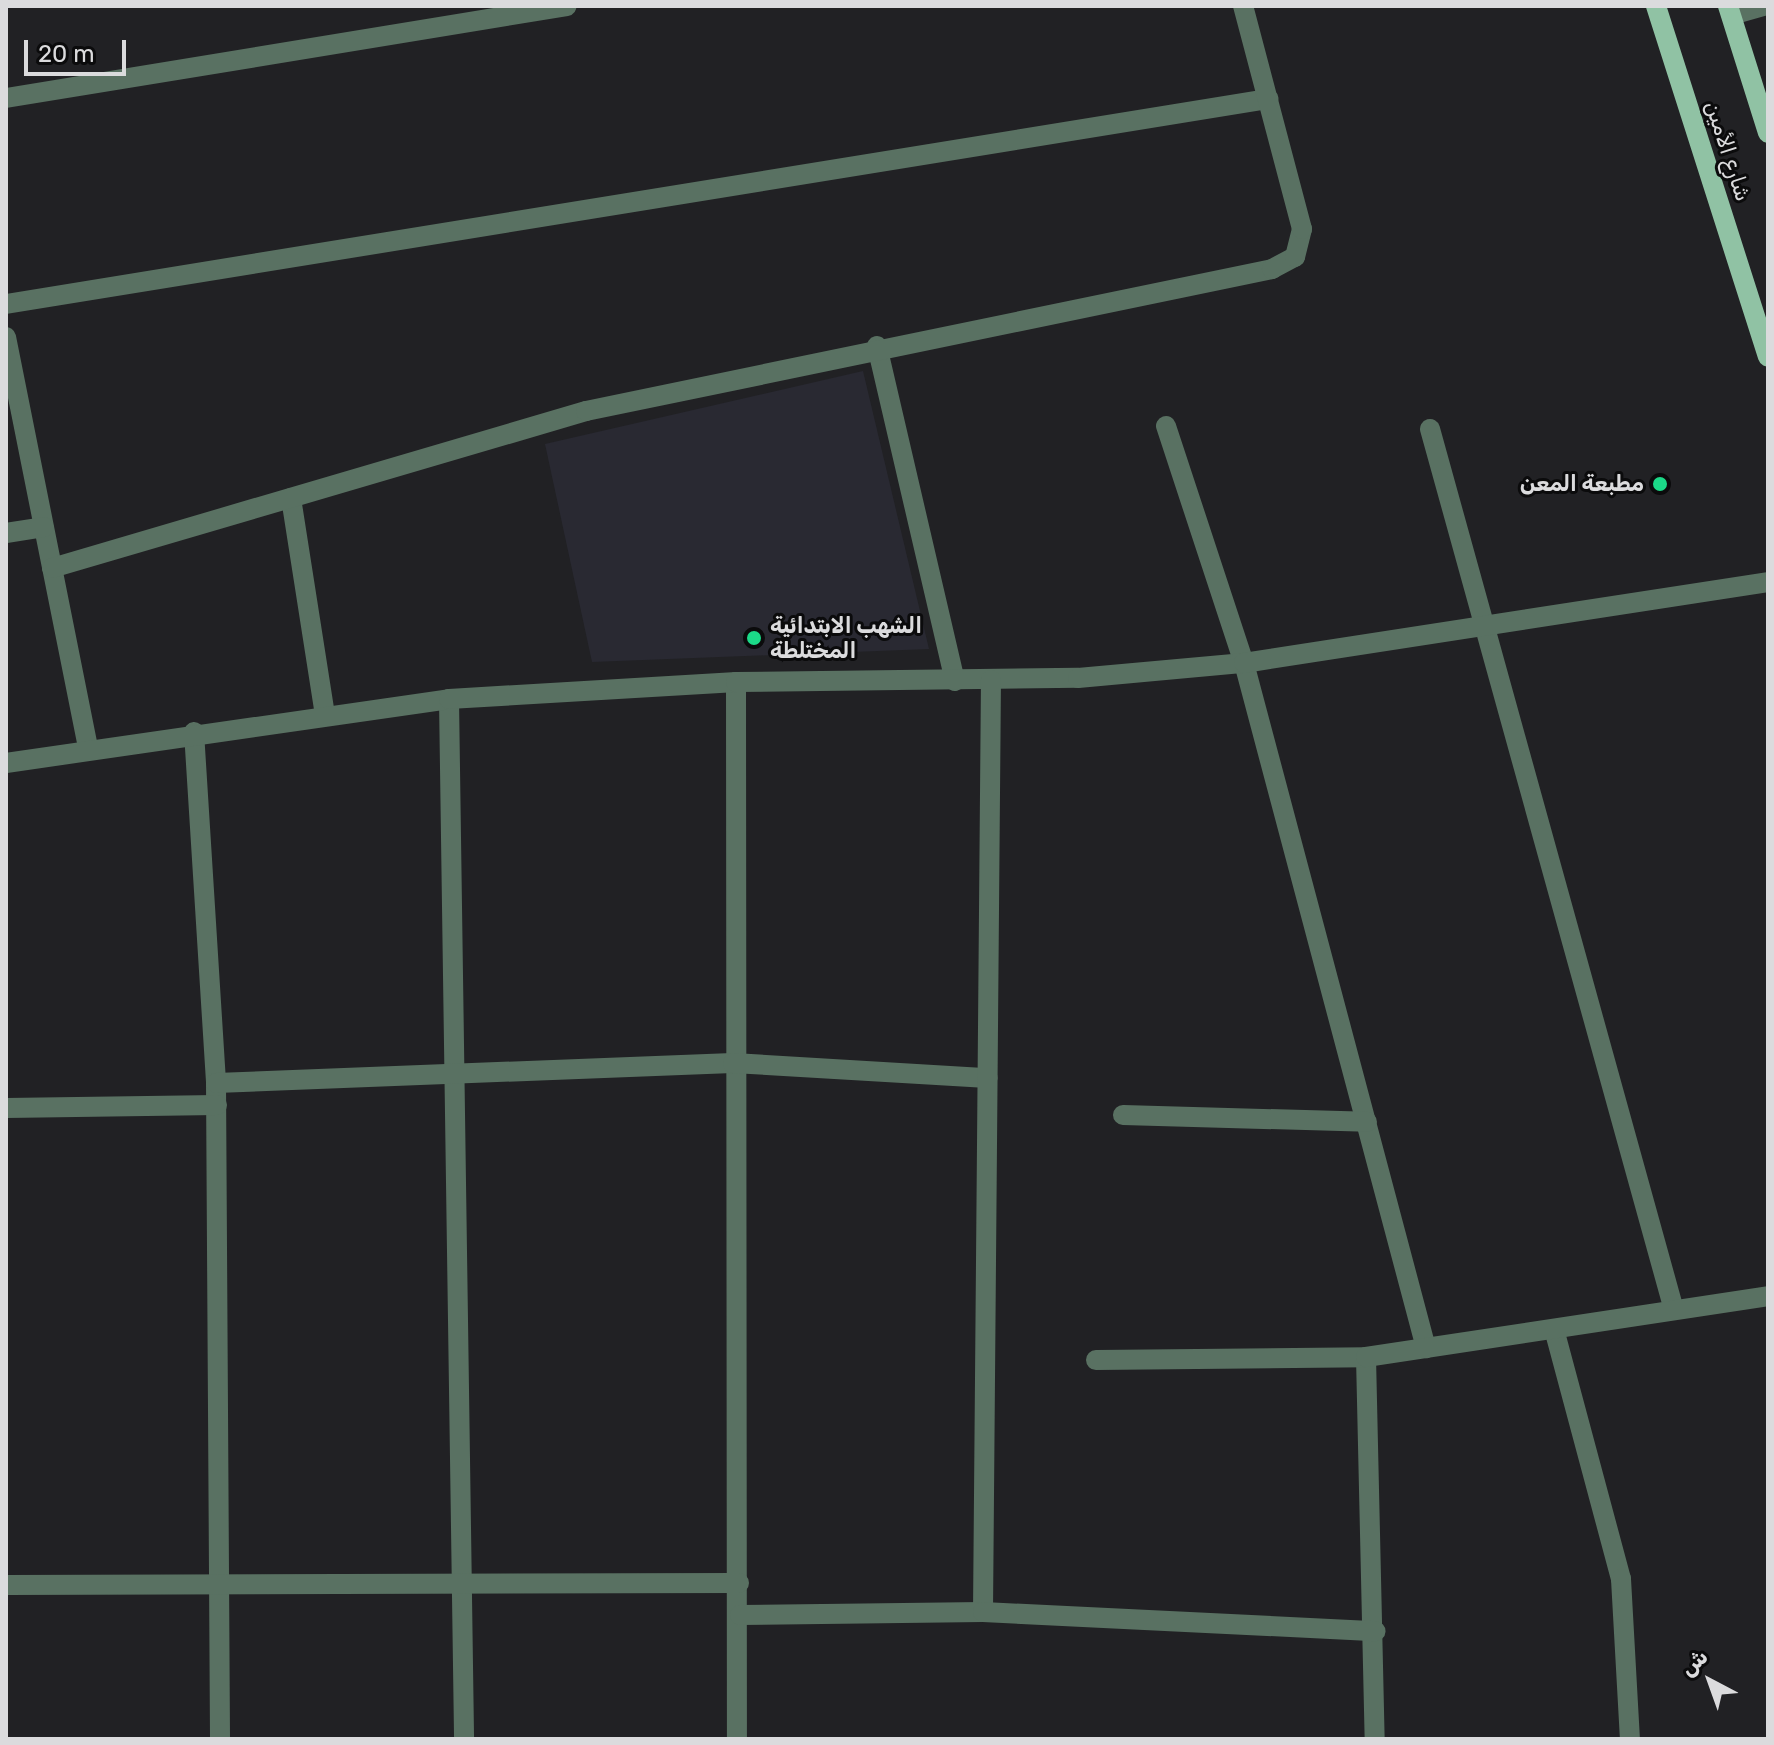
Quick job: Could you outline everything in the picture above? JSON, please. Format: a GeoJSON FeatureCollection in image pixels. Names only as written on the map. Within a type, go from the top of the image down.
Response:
{"type":"FeatureCollection","features":[{"type":"Feature","properties":{"kind":"main road","name":"شارع الأمين"},"geometry":{"type":"LineString","coordinates":[[1656,6],[1768,357]]}},
{"type":"Feature","properties":{"kind":"main road","name":"شارع الأمين"},"geometry":{"type":"LineString","coordinates":[[1730,11],[1768,133]]}},
{"type":"Feature","properties":{"kind":"street"},"geometry":{"type":"LineString","coordinates":[[6,98],[567,6]]}},
{"type":"Feature","properties":{"kind":"street"},"geometry":{"type":"LineString","coordinates":[[52,568],[586,411],[877,346],[1272,269],[1295,257],[1302,229],[1243,6]]}},
{"type":"Feature","properties":{"kind":"street"},"geometry":{"type":"LineString","coordinates":[[1730,11],[1764,6]]}},
{"type":"Feature","properties":{"kind":"street"},"geometry":{"type":"LineString","coordinates":[[6,304],[1268,99]]}},
{"type":"Feature","properties":{"kind":"street"},"geometry":{"type":"LineString","coordinates":[[6,337],[88,748]]}},
{"type":"Feature","properties":{"kind":"street"},"geometry":{"type":"LineString","coordinates":[[877,346],[955,681]]}},
{"type":"Feature","properties":{"kind":"street"},"geometry":{"type":"LineString","coordinates":[[1166,426],[1244,663],[1426,1348]]}},
{"type":"Feature","properties":{"kind":"street"},"geometry":{"type":"LineString","coordinates":[[1430,429],[1490,629],[1674,1310]]}},
{"type":"Feature","properties":{"kind":"street"},"geometry":{"type":"LineString","coordinates":[[291,498],[325,715]]}},
{"type":"Feature","properties":{"kind":"street"},"geometry":{"type":"LineString","coordinates":[[6,533],[44,527]]}},
{"type":"Feature","properties":{"kind":"street"},"geometry":{"type":"LineString","coordinates":[[6,763],[194,732],[449,699],[736,682],[991,680],[1244,663],[1490,629],[1768,582]]}},
{"type":"Feature","properties":{"kind":"street"},"geometry":{"type":"LineString","coordinates":[[983,1612],[991,680]]}},
{"type":"Feature","properties":{"kind":"street"},"geometry":{"type":"LineString","coordinates":[[736,682],[733,1063],[740,1615],[737,1739]]}},
{"type":"Feature","properties":{"kind":"street"},"geometry":{"type":"LineString","coordinates":[[449,699],[466,1583],[464,1739]]}},
{"type":"Feature","properties":{"kind":"street"},"geometry":{"type":"LineString","coordinates":[[194,732],[217,1105],[220,1739]]}},
{"type":"Feature","properties":{"kind":"street"},"geometry":{"type":"LineString","coordinates":[[216,1083],[733,1063],[988,1078]]}},
{"type":"Feature","properties":{"kind":"street"},"geometry":{"type":"LineString","coordinates":[[6,1108],[217,1105]]}},
{"type":"Feature","properties":{"kind":"street"},"geometry":{"type":"LineString","coordinates":[[1123,1115],[1367,1122]]}},
{"type":"Feature","properties":{"kind":"street"},"geometry":{"type":"LineString","coordinates":[[1096,1360],[1366,1357],[1768,1296]]}},
{"type":"Feature","properties":{"kind":"street"},"geometry":{"type":"LineString","coordinates":[[1554,1329],[1621,1579],[1630,1739]]}},
{"type":"Feature","properties":{"kind":"street"},"geometry":{"type":"LineString","coordinates":[[1366,1357],[1376,1631],[1375,1739]]}},
{"type":"Feature","properties":{"kind":"street"},"geometry":{"type":"LineString","coordinates":[[6,1585],[739,1583]]}},
{"type":"Feature","properties":{"kind":"street"},"geometry":{"type":"LineString","coordinates":[[740,1615],[983,1612],[1376,1631]]}},
{"type":"Feature","properties":{"kind":"shaded area"},"geometry":{"type":"Polygon","coordinates":[[[863,371],[929,649],[592,662],[545,444],[863,371]]]}},
{"type":"Feature","properties":{"kind":"place","name":"مطبعة المعن"},"geometry":{"type":"Point","coordinates":[1660,484]}},
{"type":"Feature","properties":{"kind":"place","name":"الشهب الابتدائية المختلطة"},"geometry":{"type":"Point","coordinates":[754,638]}}]}
